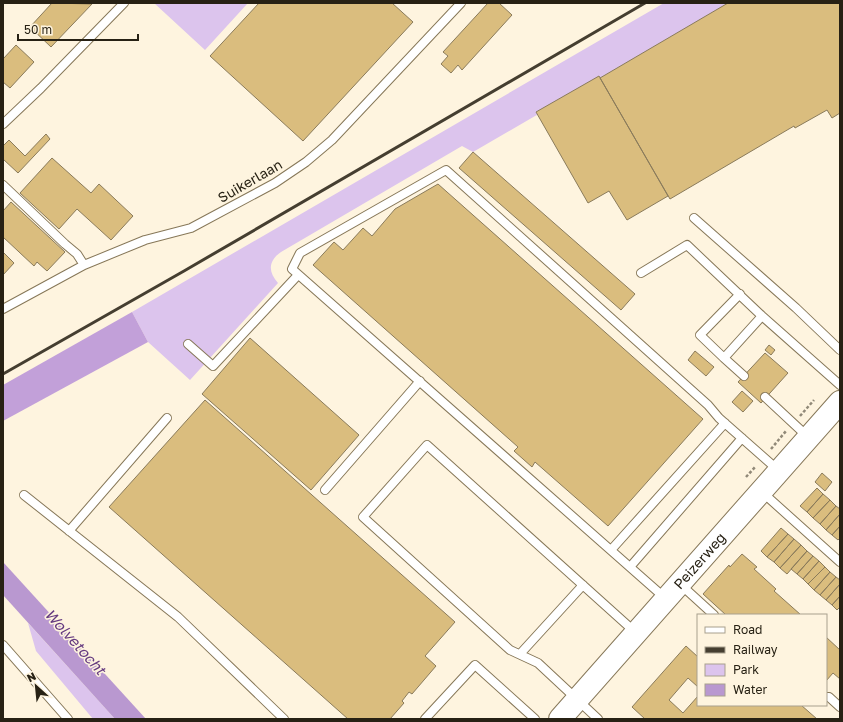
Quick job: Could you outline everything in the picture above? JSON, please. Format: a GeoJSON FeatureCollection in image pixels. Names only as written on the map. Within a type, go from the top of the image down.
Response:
{"type":"FeatureCollection","features":[{"type":"Feature","properties":{"kind":"street","name":"Peizerweg"},"geometry":{"type":"LineString","coordinates":[[560,719],[840,402]]}},
{"type":"Feature","properties":{"kind":"lane"},"geometry":{"type":"LineString","coordinates":[[3,124],[41,88],[124,3]]}},
{"type":"Feature","properties":{"kind":"lane","name":"Suikerlaan"},"geometry":{"type":"LineString","coordinates":[[3,308],[84,265],[145,240],[191,228],[275,183],[306,162],[332,140],[461,3]]}},
{"type":"Feature","properties":{"kind":"lane"},"geometry":{"type":"LineString","coordinates":[[712,614],[630,567],[292,269],[300,253],[446,170],[708,405],[725,424],[779,471]]}},
{"type":"Feature","properties":{"kind":"lane"},"geometry":{"type":"LineString","coordinates":[[3,185],[77,254],[84,265]]}},
{"type":"Feature","properties":{"kind":"lane"},"geometry":{"type":"LineString","coordinates":[[694,218],[796,308],[840,350]]}},
{"type":"Feature","properties":{"kind":"lane"},"geometry":{"type":"LineString","coordinates":[[641,273],[687,245],[762,316],[840,385]]}},
{"type":"Feature","properties":{"kind":"lane"},"geometry":{"type":"LineString","coordinates":[[188,344],[213,366],[298,275]]}},
{"type":"Feature","properties":{"kind":"lane"},"geometry":{"type":"LineString","coordinates":[[740,294],[700,335],[744,376]]}},
{"type":"Feature","properties":{"kind":"lane"},"geometry":{"type":"LineString","coordinates":[[724,358],[762,316]]}},
{"type":"Feature","properties":{"kind":"lane"},"geometry":{"type":"LineString","coordinates":[[325,490],[420,381]]}},
{"type":"Feature","properties":{"kind":"lane"},"geometry":{"type":"LineString","coordinates":[[766,397],[808,438]]}},
{"type":"Feature","properties":{"kind":"lane"},"geometry":{"type":"LineString","coordinates":[[69,531],[167,418]]}},
{"type":"Feature","properties":{"kind":"lane"},"geometry":{"type":"LineString","coordinates":[[611,550],[725,424]]}},
{"type":"Feature","properties":{"kind":"lane"},"geometry":{"type":"LineString","coordinates":[[630,567],[742,438]]}},
{"type":"Feature","properties":{"kind":"lane"},"geometry":{"type":"LineString","coordinates":[[598,719],[538,663],[510,650],[363,517],[427,445],[636,633]]}},
{"type":"Feature","properties":{"kind":"lane"},"geometry":{"type":"LineString","coordinates":[[762,492],[840,562]]}},
{"type":"Feature","properties":{"kind":"lane"},"geometry":{"type":"LineString","coordinates":[[24,495],[178,618],[284,719]]}},
{"type":"Feature","properties":{"kind":"lane"},"geometry":{"type":"LineString","coordinates":[[520,654],[583,585]]}},
{"type":"Feature","properties":{"kind":"lane"},"geometry":{"type":"LineString","coordinates":[[3,645],[68,719]]}},
{"type":"Feature","properties":{"kind":"lane"},"geometry":{"type":"LineString","coordinates":[[425,719],[475,665],[535,719]]}},
{"type":"Feature","properties":{"kind":"lane"},"geometry":{"type":"LineString","coordinates":[[827,697],[829,697],[840,707]]}},
{"type":"Feature","properties":{"kind":"green space"},"geometry":{"type":"Polygon","coordinates":[[[154,3],[248,3],[205,50],[154,3]]]}},
{"type":"Feature","properties":{"kind":"green space"},"geometry":{"type":"Polygon","coordinates":[[[664,3],[729,3],[473,152],[462,146],[281,252],[274,259],[271,267],[272,275],[278,283],[190,380],[148,342],[132,312],[664,3]]]}},
{"type":"Feature","properties":{"kind":"green space"},"geometry":{"type":"Polygon","coordinates":[[[28,623],[115,719],[93,719],[36,651],[28,623]]]}},
{"type":"Feature","properties":{"kind":"shaded area"},"geometry":{"type":"Polygon","coordinates":[[[132,312],[148,342],[3,421],[3,385],[132,312]]]}},
{"type":"Feature","properties":{"kind":"water","name":"Wolvetocht"},"geometry":{"type":"Polygon","coordinates":[[[3,562],[146,719],[115,719],[3,595],[3,562]]]}},
{"type":"Feature","properties":{"kind":"building"},"geometry":{"type":"Polygon","coordinates":[[[52,3],[92,4],[51,47],[30,27],[52,3]]]}},
{"type":"Feature","properties":{"kind":"building"},"geometry":{"type":"Polygon","coordinates":[[[259,3],[392,3],[413,22],[303,141],[210,56],[259,3]]]}},
{"type":"Feature","properties":{"kind":"building"},"geometry":{"type":"Polygon","coordinates":[[[488,3],[499,3],[512,15],[462,70],[458,65],[451,73],[441,64],[448,56],[443,52],[488,3]]]}},
{"type":"Feature","properties":{"kind":"building"},"geometry":{"type":"Polygon","coordinates":[[[728,3],[840,3],[840,113],[832,118],[827,110],[795,128],[794,126],[670,199],[600,78],[728,3]]]}},
{"type":"Feature","properties":{"kind":"building"},"geometry":{"type":"Polygon","coordinates":[[[16,45],[34,62],[10,88],[3,82],[3,59],[16,45]]]}},
{"type":"Feature","properties":{"kind":"building"},"geometry":{"type":"Polygon","coordinates":[[[599,76],[668,196],[627,220],[609,191],[588,203],[536,112],[599,76]]]}},
{"type":"Feature","properties":{"kind":"building"},"geometry":{"type":"Polygon","coordinates":[[[46,134],[50,139],[18,173],[3,159],[3,146],[9,140],[25,156],[46,134]]]}},
{"type":"Feature","properties":{"kind":"building"},"geometry":{"type":"Polygon","coordinates":[[[473,152],[635,294],[621,310],[459,168],[473,152]]]}},
{"type":"Feature","properties":{"kind":"building"},"geometry":{"type":"Polygon","coordinates":[[[52,158],[91,193],[99,184],[133,216],[111,240],[77,209],[59,229],[20,193],[52,158]]]}},
{"type":"Feature","properties":{"kind":"building"},"geometry":{"type":"Polygon","coordinates":[[[438,184],[703,419],[608,526],[535,462],[532,467],[514,451],[518,447],[313,265],[334,242],[343,250],[363,228],[372,236],[395,209],[438,184]]]}},
{"type":"Feature","properties":{"kind":"building"},"geometry":{"type":"Polygon","coordinates":[[[11,202],[65,252],[47,271],[37,262],[34,266],[3,237],[3,211],[11,202]]]}},
{"type":"Feature","properties":{"kind":"building"},"geometry":{"type":"Polygon","coordinates":[[[3,252],[14,263],[3,275],[3,252]]]}},
{"type":"Feature","properties":{"kind":"building"},"geometry":{"type":"Polygon","coordinates":[[[250,338],[359,435],[311,490],[202,394],[250,338]]]}},
{"type":"Feature","properties":{"kind":"building"},"geometry":{"type":"Polygon","coordinates":[[[769,345],[775,350],[771,355],[765,350],[769,345]]]}},
{"type":"Feature","properties":{"kind":"building"},"geometry":{"type":"Polygon","coordinates":[[[695,351],[714,367],[706,376],[688,360],[695,351]]]}},
{"type":"Feature","properties":{"kind":"building"},"geometry":{"type":"Polygon","coordinates":[[[765,353],[788,373],[761,403],[738,382],[765,353]]]}},
{"type":"Feature","properties":{"kind":"building"},"geometry":{"type":"Polygon","coordinates":[[[742,391],[753,401],[743,412],[732,402],[742,391]]]}},
{"type":"Feature","properties":{"kind":"building"},"geometry":{"type":"Polygon","coordinates":[[[205,400],[455,622],[425,656],[436,666],[412,694],[409,692],[402,701],[404,703],[390,719],[348,719],[109,507],[205,400]]]}},
{"type":"Feature","properties":{"kind":"building"},"geometry":{"type":"Polygon","coordinates":[[[822,473],[832,482],[825,491],[815,482],[822,473]]]}},
{"type":"Feature","properties":{"kind":"building"},"geometry":{"type":"Polygon","coordinates":[[[817,488],[823,494],[807,512],[800,506],[817,488]]]}},
{"type":"Feature","properties":{"kind":"building"},"geometry":{"type":"Polygon","coordinates":[[[823,494],[830,500],[813,518],[807,512],[823,494]]]}},
{"type":"Feature","properties":{"kind":"building"},"geometry":{"type":"Polygon","coordinates":[[[830,500],[836,506],[820,524],[813,518],[830,500]]]}},
{"type":"Feature","properties":{"kind":"building"},"geometry":{"type":"Polygon","coordinates":[[[836,506],[840,509],[840,514],[826,530],[820,524],[836,506]]]}},
{"type":"Feature","properties":{"kind":"building"},"geometry":{"type":"Polygon","coordinates":[[[840,514],[840,526],[832,535],[826,530],[840,514]]]}},
{"type":"Feature","properties":{"kind":"building"},"geometry":{"type":"Polygon","coordinates":[[[840,526],[840,538],[838,540],[832,535],[840,526]]]}},
{"type":"Feature","properties":{"kind":"building"},"geometry":{"type":"Polygon","coordinates":[[[781,528],[788,534],[767,557],[761,551],[781,528]]]}},
{"type":"Feature","properties":{"kind":"building"},"geometry":{"type":"Polygon","coordinates":[[[788,534],[794,539],[774,562],[767,557],[788,534]]]}},
{"type":"Feature","properties":{"kind":"building"},"geometry":{"type":"Polygon","coordinates":[[[794,539],[801,545],[780,568],[774,562],[794,539]]]}},
{"type":"Feature","properties":{"kind":"building"},"geometry":{"type":"Polygon","coordinates":[[[801,545],[807,551],[787,574],[780,568],[801,545]]]}},
{"type":"Feature","properties":{"kind":"building"},"geometry":{"type":"Polygon","coordinates":[[[807,551],[813,556],[797,574],[791,569],[807,551]]]}},
{"type":"Feature","properties":{"kind":"building"},"geometry":{"type":"Polygon","coordinates":[[[742,554],[757,567],[754,569],[776,589],[774,591],[800,614],[725,614],[703,594],[729,565],[730,567],[742,554]]]}},
{"type":"Feature","properties":{"kind":"building"},"geometry":{"type":"Polygon","coordinates":[[[813,556],[819,561],[803,579],[797,574],[813,556]]]}},
{"type":"Feature","properties":{"kind":"building"},"geometry":{"type":"Polygon","coordinates":[[[819,561],[825,567],[808,584],[803,579],[819,561]]]}},
{"type":"Feature","properties":{"kind":"building"},"geometry":{"type":"Polygon","coordinates":[[[825,567],[830,572],[814,590],[808,584],[825,567]]]}},
{"type":"Feature","properties":{"kind":"building"},"geometry":{"type":"Polygon","coordinates":[[[830,572],[836,577],[820,595],[814,590],[830,572]]]}},
{"type":"Feature","properties":{"kind":"building"},"geometry":{"type":"Polygon","coordinates":[[[836,577],[840,580],[840,584],[826,600],[820,595],[836,577]]]}},
{"type":"Feature","properties":{"kind":"building"},"geometry":{"type":"Polygon","coordinates":[[[840,584],[840,596],[832,605],[826,600],[840,584]]]}},
{"type":"Feature","properties":{"kind":"building"},"geometry":{"type":"Polygon","coordinates":[[[840,596],[840,607],[837,610],[832,605],[840,596]]]}},
{"type":"Feature","properties":{"kind":"building"},"geometry":{"type":"Polygon","coordinates":[[[827,638],[840,650],[840,679],[833,673],[827,680],[827,638]]]}},
{"type":"Feature","properties":{"kind":"building"},"geometry":{"type":"Polygon","coordinates":[[[686,646],[697,656],[697,686],[688,678],[669,700],[683,713],[697,697],[697,706],[802,706],[817,719],[645,719],[632,707],[686,646]]]}},
{"type":"Feature","properties":{"kind":"railway"},"geometry":{"type":"LineString","coordinates":[[3,374],[184,271],[645,3]]}}]}
